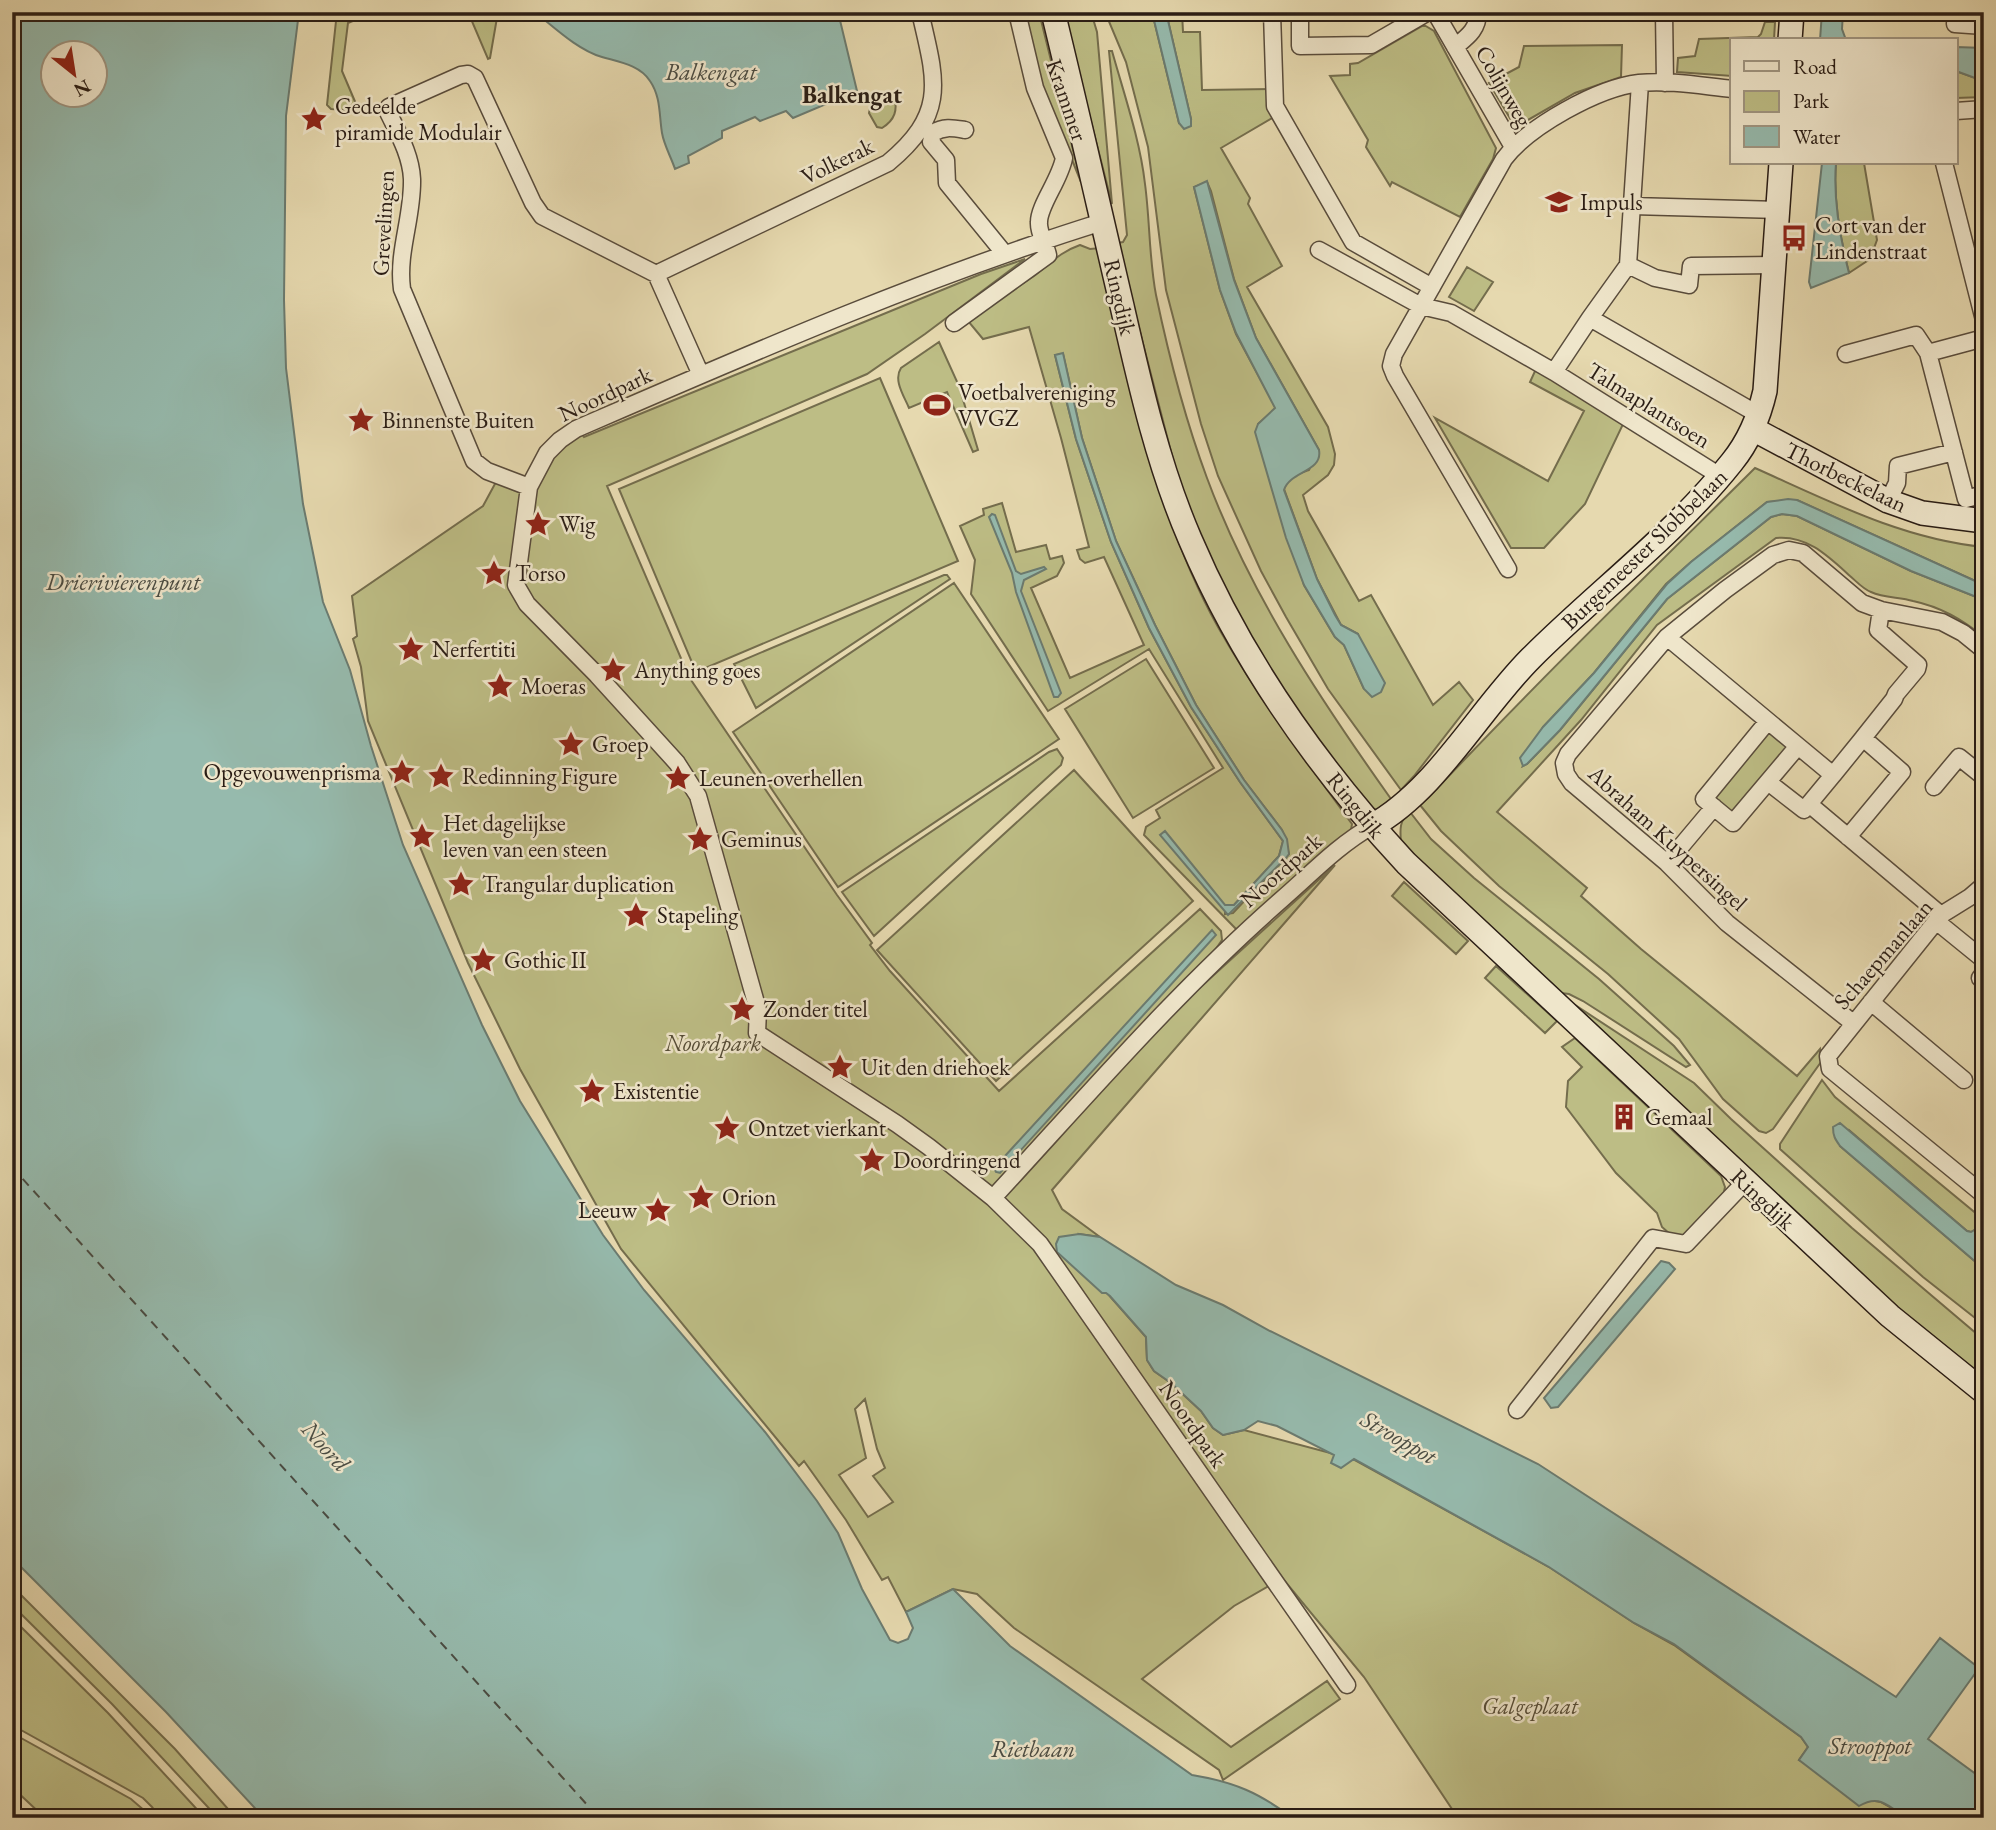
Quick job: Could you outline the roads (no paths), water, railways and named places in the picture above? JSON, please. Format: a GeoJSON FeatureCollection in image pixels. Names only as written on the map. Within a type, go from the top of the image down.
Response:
{"type":"FeatureCollection","features":[{"type":"Feature","properties":{"kind":"main road","name":"Ringdijk"},"geometry":{"type":"LineString","coordinates":[[1053,12],[1140,384],[1163,467],[1189,539],[1229,622],[1286,714],[1339,786],[1406,863],[1890,1316],[1984,1392]]}},
{"type":"Feature","properties":{"kind":"main road"},"geometry":{"type":"LineString","coordinates":[[1790,38],[1792,12]]}},
{"type":"Feature","properties":{"kind":"main road","name":"Burgemeester Slobbelaan"},"geometry":{"type":"LineString","coordinates":[[1372,826],[1405,802],[1446,761],[1510,680],[1675,524],[1741,450],[1756,422],[1765,391],[1781,164]]}},
{"type":"Feature","properties":{"kind":"main road","name":"Thorbeckelaan"},"geometry":{"type":"LineString","coordinates":[[1756,422],[1888,501],[1922,513],[1982,521]]}},
{"type":"Feature","properties":{"kind":"street","name":"Volkerak"},"geometry":{"type":"LineString","coordinates":[[656,274],[888,163],[906,148],[922,127],[931,108],[934,89],[933,68],[920,12]]}},
{"type":"Feature","properties":{"kind":"street","name":"Krammer"},"geometry":{"type":"LineString","coordinates":[[1017,12],[1035,88],[1063,158],[1062,171],[1038,223],[1045,240]]}},
{"type":"Feature","properties":{"kind":"street"},"geometry":{"type":"LineString","coordinates":[[1252,12],[1272,13],[1275,106],[1353,242],[1353,269]]}},
{"type":"Feature","properties":{"kind":"street"},"geometry":{"type":"LineString","coordinates":[[1300,12],[1300,46]]}},
{"type":"Feature","properties":{"kind":"street"},"geometry":{"type":"LineString","coordinates":[[1274,47],[1371,45],[1428,12]]}},
{"type":"Feature","properties":{"kind":"street","name":"Colijnweg"},"geometry":{"type":"LineString","coordinates":[[1435,12],[1513,147]]}},
{"type":"Feature","properties":{"kind":"street"},"geometry":{"type":"LineString","coordinates":[[1455,47],[1471,34],[1478,23],[1478,12]]}},
{"type":"Feature","properties":{"kind":"street"},"geometry":{"type":"LineString","coordinates":[[1664,12],[1665,83]]}},
{"type":"Feature","properties":{"kind":"street"},"geometry":{"type":"LineString","coordinates":[[1956,12],[1955,24],[1984,26]]}},
{"type":"Feature","properties":{"kind":"street","name":"Grevelingen"},"geometry":{"type":"LineString","coordinates":[[529,487],[487,471],[474,461],[402,289],[400,262],[412,180],[410,163],[388,112],[389,107],[461,75],[468,74],[475,78],[533,204],[542,216],[656,274]]}},
{"type":"Feature","properties":{"kind":"street"},"geometry":{"type":"LineString","coordinates":[[1640,83],[1628,265],[1655,278],[1689,285],[1691,267],[1775,265]]}},
{"type":"Feature","properties":{"kind":"street"},"geometry":{"type":"LineString","coordinates":[[1508,569],[1401,387],[1391,366],[1394,354],[1513,147],[1557,117],[1617,88],[1640,83],[1665,83],[1730,89]]}},
{"type":"Feature","properties":{"kind":"street"},"geometry":{"type":"LineString","coordinates":[[1958,111],[1984,109]]}},
{"type":"Feature","properties":{"kind":"street"},"geometry":{"type":"LineString","coordinates":[[965,130],[945,127],[933,133],[932,142],[946,160],[947,183],[1004,253]]}},
{"type":"Feature","properties":{"kind":"street"},"geometry":{"type":"LineString","coordinates":[[1944,164],[1984,320]]}},
{"type":"Feature","properties":{"kind":"street"},"geometry":{"type":"LineString","coordinates":[[1632,206],[1779,210]]}},
{"type":"Feature","properties":{"kind":"street","name":"Noordpark"},"geometry":{"type":"LineString","coordinates":[[1102,222],[1004,253],[903,291],[576,429],[559,440],[547,453],[529,487],[516,585],[527,604],[597,675],[677,763],[698,796],[758,1010],[757,1033],[897,1124],[993,1198],[1040,1244],[1347,1685]]}},
{"type":"Feature","properties":{"kind":"street"},"geometry":{"type":"LineString","coordinates":[[954,323],[1046,258],[1048,255],[1045,240]]}},
{"type":"Feature","properties":{"kind":"street"},"geometry":{"type":"LineString","coordinates":[[1353,242],[1432,287]]}},
{"type":"Feature","properties":{"kind":"street"},"geometry":{"type":"LineString","coordinates":[[1318,250],[1421,306]]}},
{"type":"Feature","properties":{"kind":"street","name":"Talmaplantsoen"},"geometry":{"type":"LineString","coordinates":[[1554,372],[1628,265]]}},
{"type":"Feature","properties":{"kind":"street"},"geometry":{"type":"LineString","coordinates":[[656,274],[701,375]]}},
{"type":"Feature","properties":{"kind":"street","name":"Talmaplantsoen"},"geometry":{"type":"LineString","coordinates":[[1421,306],[1451,313],[1554,372],[1720,476]]}},
{"type":"Feature","properties":{"kind":"street","name":"Talmaplantsoen"},"geometry":{"type":"LineString","coordinates":[[1591,316],[1756,422]]}},
{"type":"Feature","properties":{"kind":"street"},"geometry":{"type":"LineString","coordinates":[[1846,354],[1916,335],[1928,353],[1966,499],[1984,495],[1982,521]]}},
{"type":"Feature","properties":{"kind":"street"},"geometry":{"type":"LineString","coordinates":[[1928,353],[1984,338]]}},
{"type":"Feature","properties":{"kind":"street"},"geometry":{"type":"LineString","coordinates":[[1888,501],[1897,482],[1898,466],[1954,452]]}},
{"type":"Feature","properties":{"kind":"street","name":"Abraham Kuypersingel"},"geometry":{"type":"LineString","coordinates":[[1853,1023],[1727,923],[1667,863],[1572,783],[1564,764],[1568,754],[1667,637],[1773,555],[1789,550],[1803,554],[1862,603],[1881,610],[1942,622],[1963,633],[1984,650]]}},
{"type":"Feature","properties":{"kind":"street"},"geometry":{"type":"LineString","coordinates":[[1768,782],[1804,810],[1917,669],[1918,665],[1878,630],[1881,610]]}},
{"type":"Feature","properties":{"kind":"street"},"geometry":{"type":"LineString","coordinates":[[1667,637],[1833,775]]}},
{"type":"Feature","properties":{"kind":"street"},"geometry":{"type":"LineString","coordinates":[[1768,721],[1704,799],[1734,823],[1798,746]]}},
{"type":"Feature","properties":{"kind":"street"},"geometry":{"type":"LineString","coordinates":[[1848,837],[1902,772],[1863,738]]}},
{"type":"Feature","properties":{"kind":"street"},"geometry":{"type":"LineString","coordinates":[[1934,788],[1959,757],[1984,777]]}},
{"type":"Feature","properties":{"kind":"street"},"geometry":{"type":"LineString","coordinates":[[1809,804],[1984,960]]}},
{"type":"Feature","properties":{"kind":"street"},"geometry":{"type":"LineString","coordinates":[[1667,863],[1714,807]]}},
{"type":"Feature","properties":{"kind":"street","name":"Noordpark"},"geometry":{"type":"LineString","coordinates":[[993,1198],[1187,987],[1236,940],[1350,841],[1372,826]]}},
{"type":"Feature","properties":{"kind":"street","name":"Schaepmanlaan"},"geometry":{"type":"LineString","coordinates":[[1984,884],[1970,897],[1938,918],[1853,1023],[1828,1056],[1827,1062],[1830,1069],[1984,1195]]}},
{"type":"Feature","properties":{"kind":"street"},"geometry":{"type":"LineString","coordinates":[[1984,973],[1980,978],[1984,981]]}},
{"type":"Feature","properties":{"kind":"street"},"geometry":{"type":"LineString","coordinates":[[1871,1002],[1964,1080]]}},
{"type":"Feature","properties":{"kind":"street"},"geometry":{"type":"LineString","coordinates":[[1517,1410],[1653,1238],[1686,1244],[1745,1182]]}},
{"type":"Feature","properties":{"kind":"water"},"geometry":{"type":"Polygon","coordinates":[[[12,12],[299,12],[286,116],[284,300],[286,368],[303,504],[323,602],[350,670],[403,845],[482,1025],[520,1101],[603,1235],[644,1290],[765,1432],[817,1501],[838,1533],[862,1589],[890,1640],[898,1643],[908,1639],[913,1628],[906,1612],[953,1589],[1010,1646],[1192,1775],[1246,1790],[1293,1818],[264,1818],[166,1712],[12,1558],[12,12]]]}},
{"type":"Feature","properties":{"kind":"water","name":"Balkengat"},"geometry":{"type":"Polygon","coordinates":[[[535,12],[838,12],[857,91],[793,118],[786,111],[760,121],[755,117],[722,131],[722,138],[688,156],[689,163],[675,169],[663,138],[656,93],[646,76],[629,65],[584,49],[535,12]]]}},
{"type":"Feature","properties":{"kind":"water"},"geometry":{"type":"Polygon","coordinates":[[[1152,12],[1166,12],[1191,119],[1191,126],[1184,129],[1179,123],[1152,12]]]}},
{"type":"Feature","properties":{"kind":"water"},"geometry":{"type":"Polygon","coordinates":[[[1822,12],[1843,12],[1842,29],[1845,38],[1820,38],[1822,12]]]}},
{"type":"Feature","properties":{"kind":"water"},"geometry":{"type":"Polygon","coordinates":[[[1958,47],[1984,48],[1984,75],[1975,78],[1958,72],[1958,47]]]}},
{"type":"Feature","properties":{"kind":"water"},"geometry":{"type":"Polygon","coordinates":[[[1822,164],[1836,164],[1838,218],[1849,273],[1811,288],[1809,282],[1822,164]]]}},
{"type":"Feature","properties":{"kind":"water"},"geometry":{"type":"Polygon","coordinates":[[[1207,181],[1234,280],[1256,338],[1319,450],[1316,463],[1287,484],[1284,490],[1317,579],[1335,615],[1341,625],[1358,634],[1385,683],[1381,692],[1372,697],[1364,689],[1344,645],[1335,637],[1304,585],[1286,538],[1255,432],[1258,424],[1275,408],[1236,333],[1220,290],[1194,187],[1207,181]]]}},
{"type":"Feature","properties":{"kind":"water"},"geometry":{"type":"Polygon","coordinates":[[[1063,353],[1082,438],[1116,541],[1196,705],[1244,780],[1287,839],[1289,854],[1286,858],[1228,915],[1160,835],[1165,831],[1225,905],[1234,905],[1279,856],[1283,841],[1191,707],[1149,628],[1111,542],[1076,439],[1055,355],[1063,353]]]}},
{"type":"Feature","properties":{"kind":"water"},"geometry":{"type":"Polygon","coordinates":[[[1797,500],[1984,585],[1984,600],[1911,571],[1797,516],[1782,514],[1771,517],[1667,599],[1560,730],[1523,766],[1520,758],[1543,727],[1594,673],[1667,584],[1767,502],[1797,500]]]}},
{"type":"Feature","properties":{"kind":"water"},"geometry":{"type":"Polygon","coordinates":[[[995,515],[1016,571],[1021,574],[1044,567],[1046,569],[1024,580],[1021,591],[1061,693],[1058,697],[1054,697],[1016,592],[1012,573],[989,517],[995,515]]]}},
{"type":"Feature","properties":{"kind":"water"},"geometry":{"type":"Polygon","coordinates":[[[1212,930],[1216,935],[1000,1173],[996,1172],[994,1168],[1212,930]]]}},
{"type":"Feature","properties":{"kind":"water"},"geometry":{"type":"Polygon","coordinates":[[[1840,1123],[1967,1231],[1978,1228],[1984,1233],[1984,1269],[1840,1146],[1833,1127],[1840,1123]]]}},
{"type":"Feature","properties":{"kind":"water","name":"Strooppot"},"geometry":{"type":"Polygon","coordinates":[[[1079,1234],[1100,1237],[1176,1285],[1223,1305],[1538,1464],[1896,1697],[1940,1638],[1979,1668],[1928,1739],[1984,1780],[1984,1818],[1916,1818],[1880,1802],[1867,1802],[1859,1806],[1799,1760],[1808,1747],[1801,1737],[1674,1644],[1634,1623],[1549,1567],[1354,1459],[1341,1468],[1331,1463],[1334,1455],[1277,1426],[1258,1421],[1244,1430],[1223,1435],[1213,1428],[1201,1411],[1171,1383],[1154,1371],[1147,1360],[1146,1337],[1110,1296],[1102,1293],[1057,1252],[1059,1237],[1079,1234]]]}},
{"type":"Feature","properties":{"kind":"water"},"geometry":{"type":"Polygon","coordinates":[[[1661,1261],[1669,1263],[1675,1269],[1558,1407],[1551,1408],[1544,1398],[1661,1261]]]}},
{"type":"Feature","properties":{"kind":"place","name":"Gedeelde piramide Modulair"},"geometry":{"type":"Point","coordinates":[314,119]}},
{"type":"Feature","properties":{"kind":"place","name":"Impuls"},"geometry":{"type":"Point","coordinates":[1559,202]}},
{"type":"Feature","properties":{"kind":"place","name":"Cort van der Lindenstraat"},"geometry":{"type":"Point","coordinates":[1794,238]}},
{"type":"Feature","properties":{"kind":"place","name":"Voetbalvereniging VVGZ"},"geometry":{"type":"Point","coordinates":[937,405]}},
{"type":"Feature","properties":{"kind":"place","name":"Binnenste Buiten"},"geometry":{"type":"Point","coordinates":[361,420]}},
{"type":"Feature","properties":{"kind":"place","name":"Wig"},"geometry":{"type":"Point","coordinates":[538,524]}},
{"type":"Feature","properties":{"kind":"place","name":"Torso"},"geometry":{"type":"Point","coordinates":[494,573]}},
{"type":"Feature","properties":{"kind":"place","name":"Nerfertiti"},"geometry":{"type":"Point","coordinates":[411,649]}},
{"type":"Feature","properties":{"kind":"place","name":"Anything goes"},"geometry":{"type":"Point","coordinates":[613,670]}},
{"type":"Feature","properties":{"kind":"place","name":"Moeras"},"geometry":{"type":"Point","coordinates":[500,686]}},
{"type":"Feature","properties":{"kind":"place","name":"Groep"},"geometry":{"type":"Point","coordinates":[571,744]}},
{"type":"Feature","properties":{"kind":"place","name":"Opgevouwenprisma"},"geometry":{"type":"Point","coordinates":[402,772]}},
{"type":"Feature","properties":{"kind":"place","name":"Redinning Figure"},"geometry":{"type":"Point","coordinates":[441,776]}},
{"type":"Feature","properties":{"kind":"place","name":"Leunen-overhellen"},"geometry":{"type":"Point","coordinates":[678,778]}},
{"type":"Feature","properties":{"kind":"place","name":"Het dagelijkse leven van een steen"},"geometry":{"type":"Point","coordinates":[422,836]}},
{"type":"Feature","properties":{"kind":"place","name":"Geminus"},"geometry":{"type":"Point","coordinates":[700,839]}},
{"type":"Feature","properties":{"kind":"place","name":"Trangular duplication"},"geometry":{"type":"Point","coordinates":[461,884]}},
{"type":"Feature","properties":{"kind":"place","name":"Stapeling"},"geometry":{"type":"Point","coordinates":[636,915]}},
{"type":"Feature","properties":{"kind":"place","name":"Gothic II"},"geometry":{"type":"Point","coordinates":[483,960]}},
{"type":"Feature","properties":{"kind":"place","name":"Zonder titel"},"geometry":{"type":"Point","coordinates":[742,1009]}},
{"type":"Feature","properties":{"kind":"place","name":"Uit den driehoek"},"geometry":{"type":"Point","coordinates":[840,1067]}},
{"type":"Feature","properties":{"kind":"place","name":"Existentie"},"geometry":{"type":"Point","coordinates":[592,1091]}},
{"type":"Feature","properties":{"kind":"place","name":"Gemaal"},"geometry":{"type":"Point","coordinates":[1624,1117]}},
{"type":"Feature","properties":{"kind":"place","name":"Ontzet vierkant"},"geometry":{"type":"Point","coordinates":[727,1128]}},
{"type":"Feature","properties":{"kind":"place","name":"Doordringend"},"geometry":{"type":"Point","coordinates":[872,1160]}},
{"type":"Feature","properties":{"kind":"place","name":"Orion"},"geometry":{"type":"Point","coordinates":[701,1197]}},
{"type":"Feature","properties":{"kind":"place","name":"Leeuw"},"geometry":{"type":"Point","coordinates":[658,1210]}},
{"type":"Feature","properties":{"kind":"district","name":"Balkengat"},"geometry":{"type":"Point","coordinates":[852,94]}},
{"type":"Feature","properties":{"kind":"water label","name":"Drierivierenpunt"},"geometry":{"type":"Point","coordinates":[123,581]}},
{"type":"Feature","properties":{"kind":"water label","name":"Noord"},"geometry":{"type":"Point","coordinates":[326,1446]}},
{"type":"Feature","properties":{"kind":"water label","name":"Rietbaan"},"geometry":{"type":"Point","coordinates":[1033,1748]}},
{"type":"Feature","properties":{"kind":"park label","name":"Galgeplaat"},"geometry":{"type":"Point","coordinates":[1530,1706]}}]}
